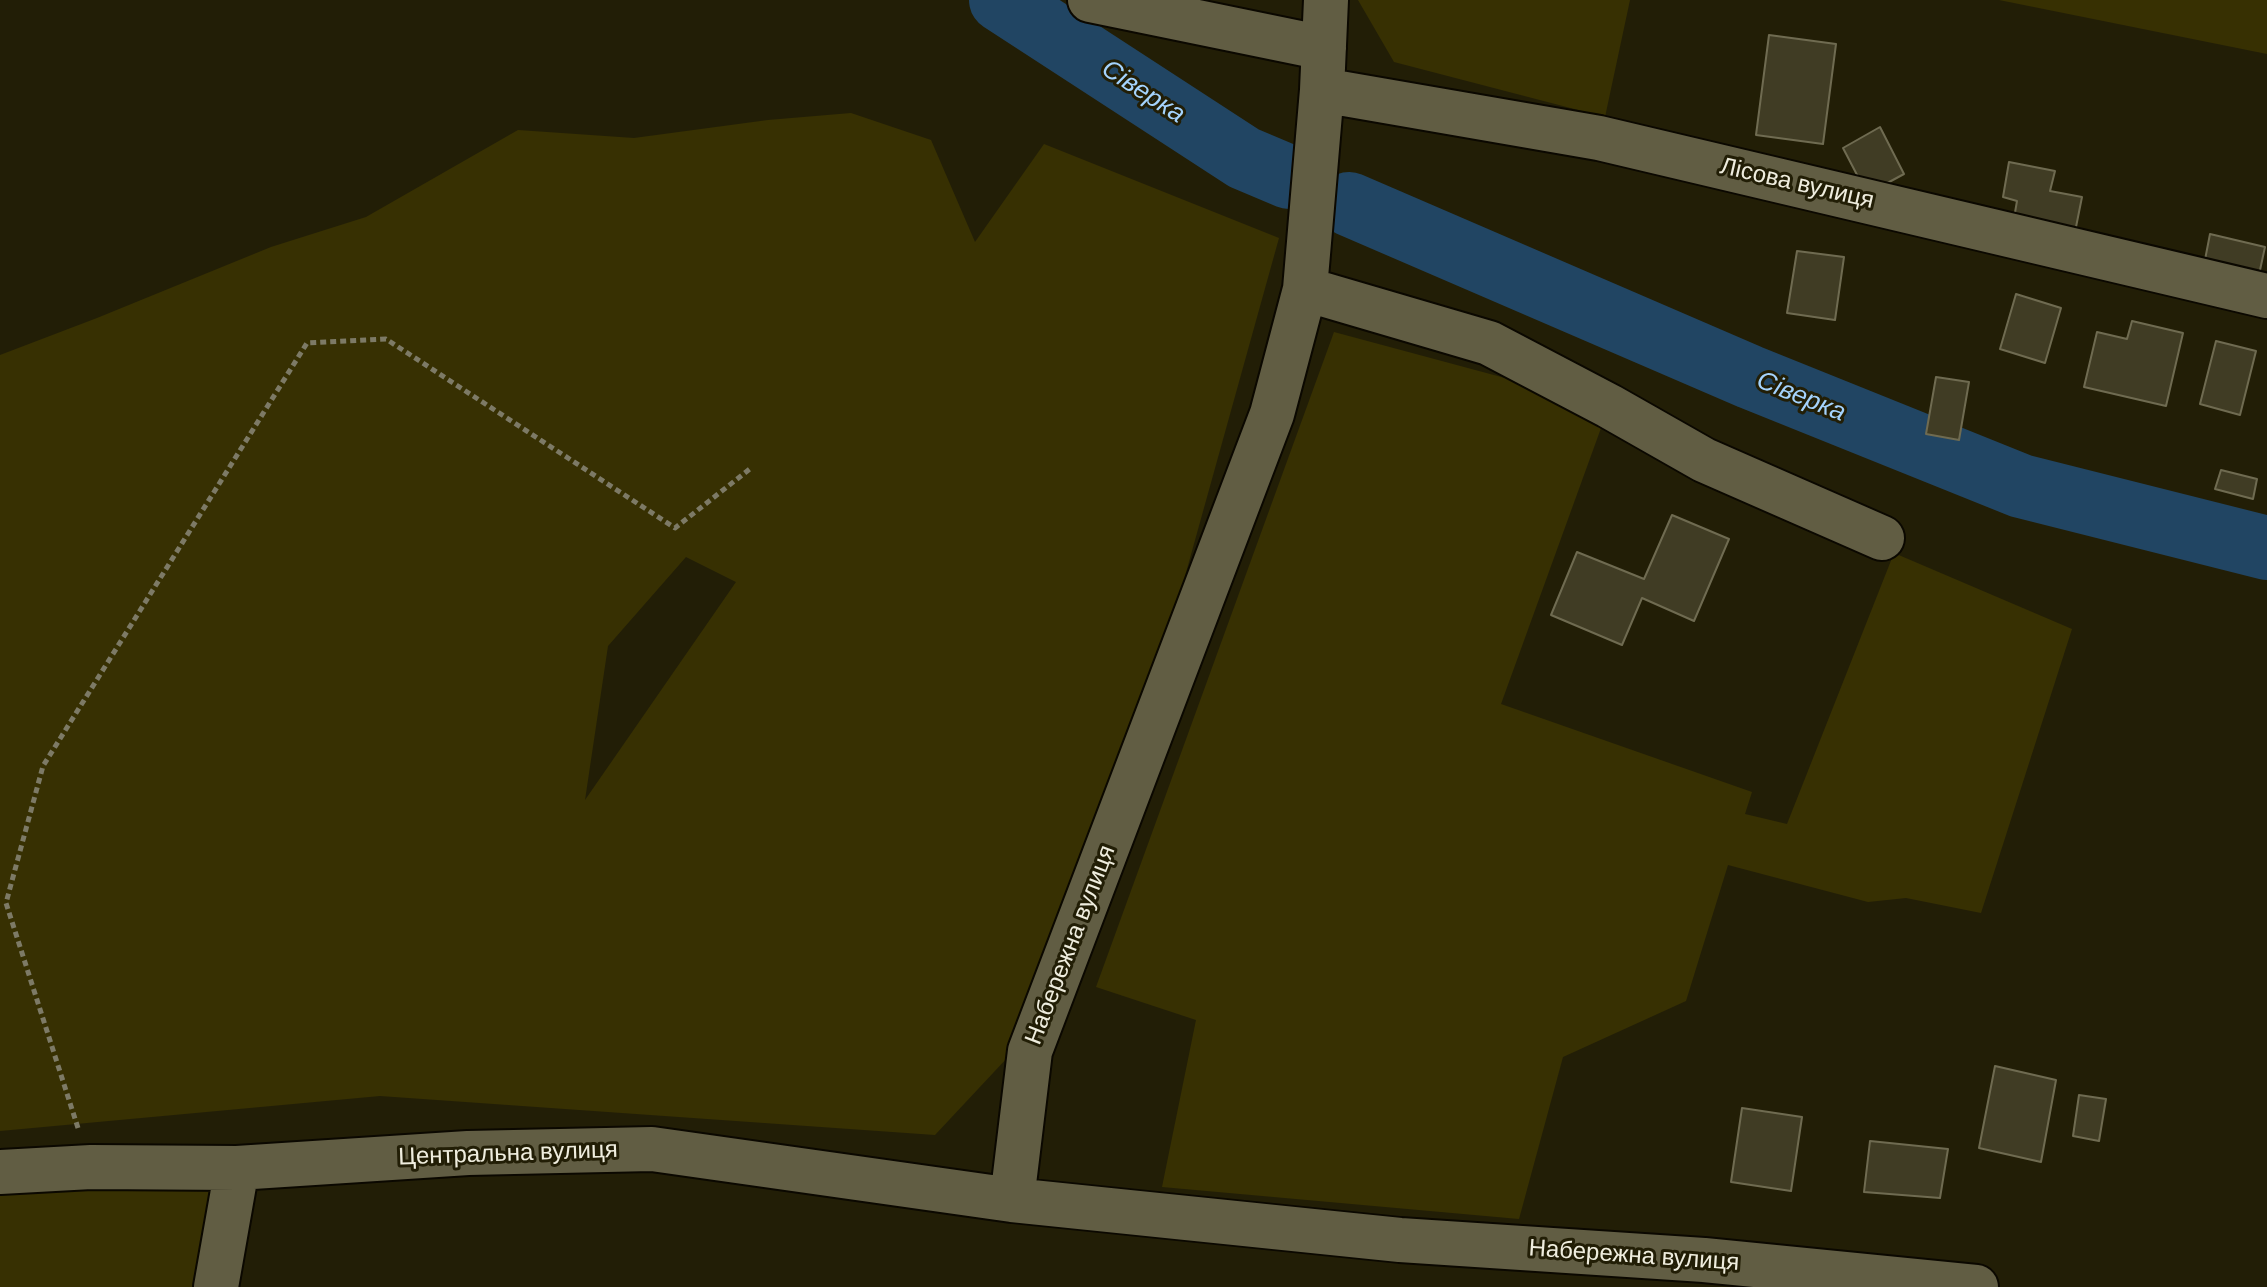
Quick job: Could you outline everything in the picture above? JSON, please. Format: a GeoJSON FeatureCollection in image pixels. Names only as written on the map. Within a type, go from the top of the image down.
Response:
{"type":"FeatureCollection","features":[{"type":"Feature","properties":{"kind":"street","name":"Лісова вулиця"},"geometry":{"type":"LineString","coordinates":[[1090,0],[1323,69],[1599,138],[2267,296]]}},
{"type":"Feature","properties":{"kind":"street","name":"Набережна вулиця"},"geometry":{"type":"LineString","coordinates":[[1326,0],[1305,289],[1272,414],[1030,1051],[1012,1200],[1400,1240],[1704,1260],[1976,1287]]}},
{"type":"Feature","properties":{"kind":"street"},"geometry":{"type":"LineString","coordinates":[[1305,289],[1489,343],[1704,460],[1882,538]]}},
{"type":"Feature","properties":{"kind":"street","name":"Центральна вулиця"},"geometry":{"type":"LineString","coordinates":[[0,1172],[91,1167],[237,1168],[468,1153],[652,1149],[1012,1200]]}},
{"type":"Feature","properties":{"kind":"street"},"geometry":{"type":"LineString","coordinates":[[216,1287],[237,1168]]}},
{"type":"Feature","properties":{"kind":"path"},"geometry":{"type":"LineString","coordinates":[[91,1167],[6,903],[43,766],[307,343],[386,339],[675,528],[751,468]]}},
{"type":"Feature","properties":{"kind":"shaded area"},"geometry":{"type":"Polygon","coordinates":[[[1358,0],[1630,0],[1605,117],[1394,62],[1358,0]]]}},
{"type":"Feature","properties":{"kind":"shaded area"},"geometry":{"type":"Polygon","coordinates":[[[1999,0],[2267,0],[2267,54],[1999,0]]]}},
{"type":"Feature","properties":{"kind":"shaded area"},"geometry":{"type":"Polygon","coordinates":[[[851,113],[931,140],[975,242],[1044,144],[1279,238],[1155,684],[1008,1057],[935,1135],[380,1096],[0,1131],[0,355],[271,247],[366,217],[518,130],[634,138],[768,120],[851,113]],[[686,557],[608,646],[585,800],[736,582],[686,557]]]}},
{"type":"Feature","properties":{"kind":"shaded area"},"geometry":{"type":"Polygon","coordinates":[[[1334,332],[1609,406],[1501,704],[1752,792],[1745,814],[1787,824],[1894,553],[2072,629],[1981,913],[1906,898],[1868,902],[1728,865],[1686,1001],[1563,1057],[1519,1219],[1162,1187],[1196,1020],[1096,987],[1334,332]]]}},
{"type":"Feature","properties":{"kind":"shaded area"},"geometry":{"type":"Polygon","coordinates":[[[237,1168],[216,1287],[0,1287],[0,1174],[237,1168]]]}},
{"type":"Feature","properties":{"kind":"building"},"geometry":{"type":"Polygon","coordinates":[[[1769,35],[1836,44],[1823,144],[1756,135],[1769,35]]]}},
{"type":"Feature","properties":{"kind":"building"},"geometry":{"type":"Polygon","coordinates":[[[1880,127],[1904,174],[1867,194],[1843,148],[1880,127]]]}},
{"type":"Feature","properties":{"kind":"building"},"geometry":{"type":"Polygon","coordinates":[[[2009,162],[2055,171],[2050,191],[2082,197],[2074,237],[2013,224],[2017,201],[2003,197],[2009,162]]]}},
{"type":"Feature","properties":{"kind":"building"},"geometry":{"type":"Polygon","coordinates":[[[2210,234],[2265,247],[2257,284],[2203,270],[2210,234]]]}},
{"type":"Feature","properties":{"kind":"building"},"geometry":{"type":"Polygon","coordinates":[[[1797,251],[1844,257],[1835,320],[1787,313],[1797,251]]]}},
{"type":"Feature","properties":{"kind":"building"},"geometry":{"type":"Polygon","coordinates":[[[2016,294],[2061,308],[2045,363],[2000,349],[2016,294]]]}},
{"type":"Feature","properties":{"kind":"building"},"geometry":{"type":"Polygon","coordinates":[[[2132,321],[2183,333],[2166,406],[2084,387],[2097,332],[2127,339],[2132,321]]]}},
{"type":"Feature","properties":{"kind":"building"},"geometry":{"type":"Polygon","coordinates":[[[2216,341],[2256,351],[2240,415],[2200,404],[2216,341]]]}},
{"type":"Feature","properties":{"kind":"building"},"geometry":{"type":"Polygon","coordinates":[[[1936,377],[1969,382],[1959,440],[1926,434],[1936,377]]]}},
{"type":"Feature","properties":{"kind":"building"},"geometry":{"type":"Polygon","coordinates":[[[2221,470],[2257,479],[2253,499],[2215,489],[2221,470]]]}},
{"type":"Feature","properties":{"kind":"building"},"geometry":{"type":"Polygon","coordinates":[[[1672,515],[1729,539],[1694,621],[1642,598],[1622,645],[1551,615],[1577,552],[1644,579],[1672,515]]]}},
{"type":"Feature","properties":{"kind":"building"},"geometry":{"type":"Polygon","coordinates":[[[1995,1066],[2056,1080],[2041,1162],[1979,1148],[1995,1066]]]}},
{"type":"Feature","properties":{"kind":"building"},"geometry":{"type":"Polygon","coordinates":[[[2079,1095],[2106,1099],[2099,1141],[2073,1136],[2079,1095]]]}},
{"type":"Feature","properties":{"kind":"building"},"geometry":{"type":"Polygon","coordinates":[[[1742,1108],[1802,1117],[1791,1191],[1731,1182],[1742,1108]]]}},
{"type":"Feature","properties":{"kind":"building"},"geometry":{"type":"Polygon","coordinates":[[[1870,1141],[1948,1149],[1940,1198],[1864,1192],[1870,1141]]]}},
{"type":"Feature","properties":{"kind":"waterway","name":"Сіверка"},"geometry":{"type":"LineString","coordinates":[[1001,0],[1244,158],[1289,177]]}},
{"type":"Feature","properties":{"kind":"waterway","name":"Сіверка"},"geometry":{"type":"LineString","coordinates":[[1349,204],[1750,377],[2021,486],[2267,548]]}}]}
